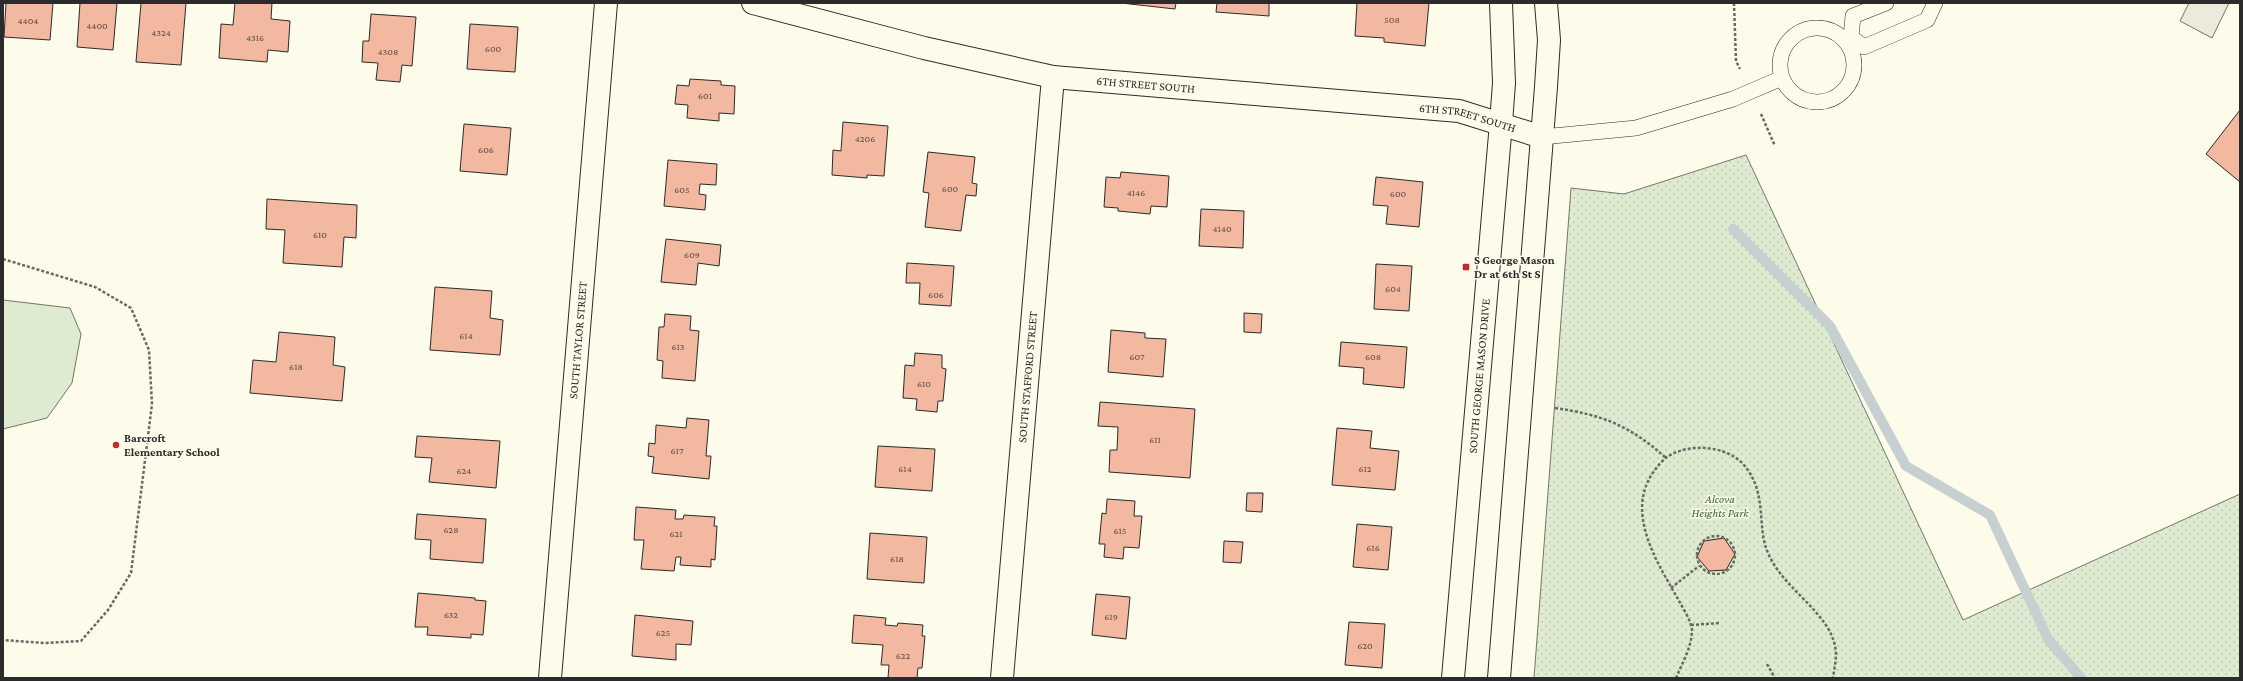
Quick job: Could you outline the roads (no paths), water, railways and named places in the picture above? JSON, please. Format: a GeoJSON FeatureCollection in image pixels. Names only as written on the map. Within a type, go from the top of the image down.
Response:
{"type":"FeatureCollection","features":[{"type":"Feature","properties":{"kind":"street","name":"SOUTH TAYLOR STREET"},"geometry":{"type":"LineString","coordinates":[[550,678],[606,3]]}},
{"type":"Feature","properties":{"kind":"street","name":"6TH STREET SOUTH"},"geometry":{"type":"LineString","coordinates":[[753,3],[924,48],[1053,77],[1459,111],[1542,137]]}},
{"type":"Feature","properties":{"kind":"street","name":"SOUTH GEORGE MASON DRIVE"},"geometry":{"type":"LineString","coordinates":[[1453,678],[1501,123],[1504,43],[1501,3]]}},
{"type":"Feature","properties":{"kind":"street"},"geometry":{"type":"LineString","coordinates":[[1499,678],[1549,40],[1546,3]]}},
{"type":"Feature","properties":{"kind":"street","name":"SOUTH STAFFORD STREET"},"geometry":{"type":"LineString","coordinates":[[1002,678],[1053,77]]}},
{"type":"Feature","properties":{"kind":"lane"},"geometry":{"type":"LineString","coordinates":[[1886,3],[1853,16],[1848,39],[1855,61],[1854,74],[1850,85],[1842,94],[1831,100],[1820,103],[1808,101],[1797,96],[1788,88],[1782,78],[1780,66],[1781,56],[1786,45],[1798,34],[1814,28],[1826,28],[1848,39],[1864,47],[1927,20],[1935,3]]}},
{"type":"Feature","properties":{"kind":"lane"},"geometry":{"type":"LineString","coordinates":[[1542,137],[1636,128],[1733,99],[1782,78]]}},
{"type":"Feature","properties":{"kind":"waterway"},"geometry":{"type":"LineString","coordinates":[[1733,229],[1830,326],[1906,466],[1990,515],[2048,639],[2081,678]]}},
{"type":"Feature","properties":{"kind":"place","name":"S George Mason Dr at 6th St S"},"geometry":{"type":"Point","coordinates":[1466,267]}},
{"type":"Feature","properties":{"kind":"place","name":"Barcroft Elementary School"},"geometry":{"type":"Point","coordinates":[116,445]}},
{"type":"Feature","properties":{"kind":"park label","name":"Alcova Heights Park"},"geometry":{"type":"Point","coordinates":[1720,506]}}]}
